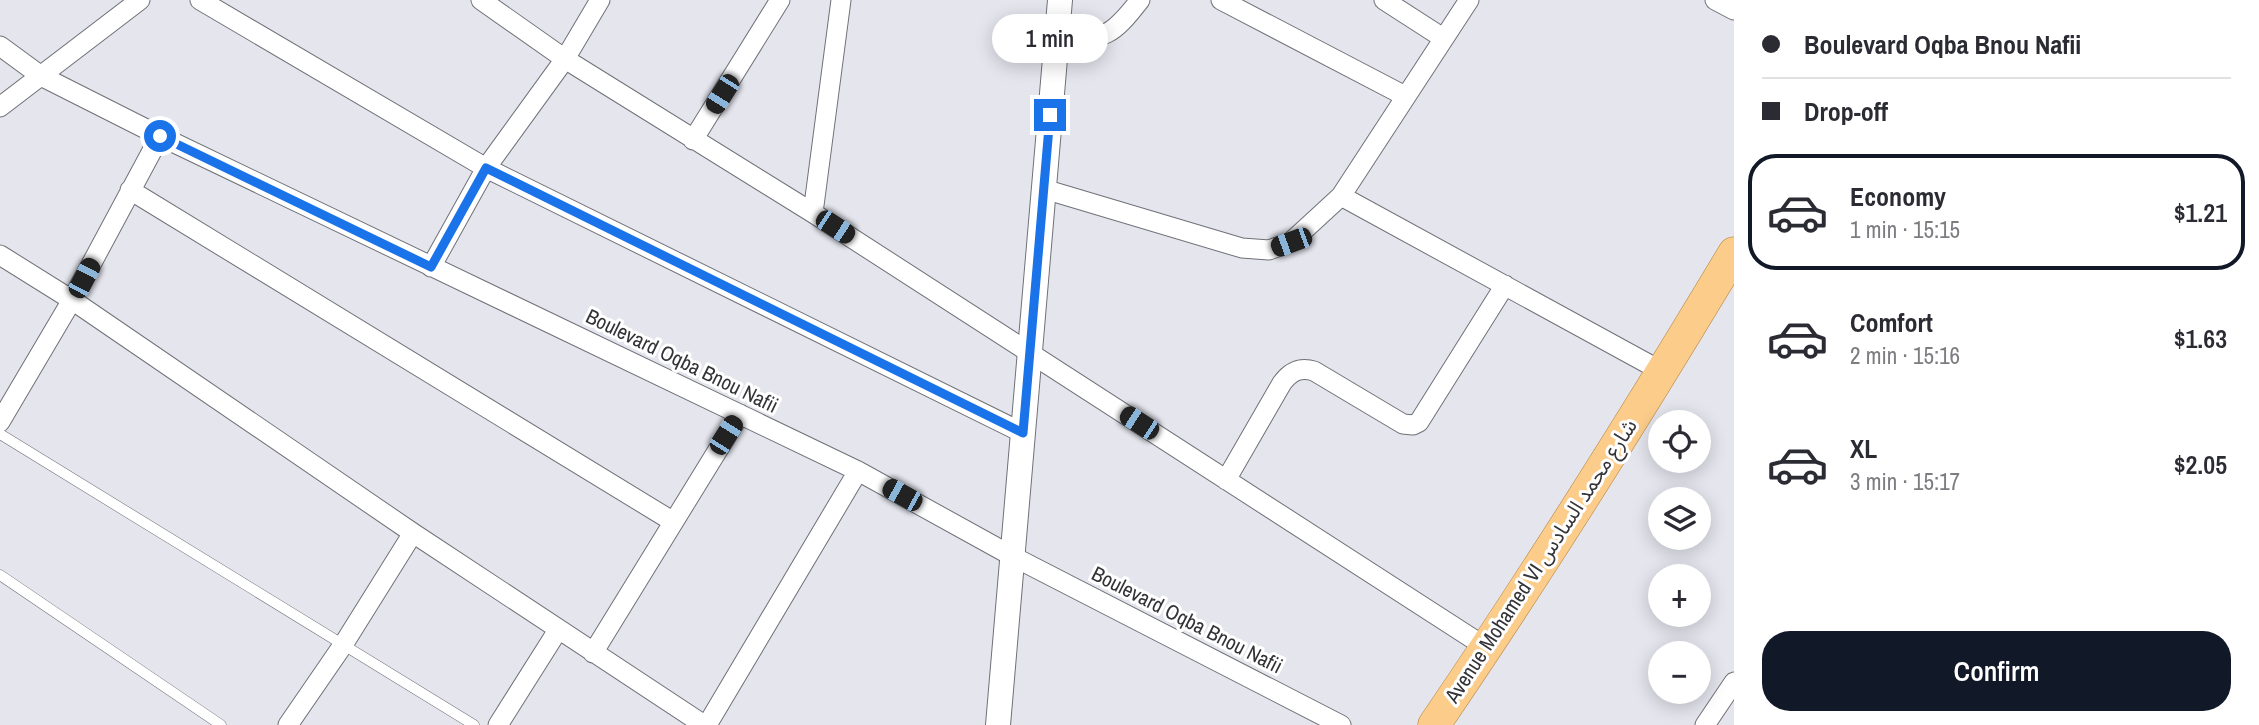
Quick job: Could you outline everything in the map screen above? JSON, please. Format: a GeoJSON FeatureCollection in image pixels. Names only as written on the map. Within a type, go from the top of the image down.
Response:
{"type":"FeatureCollection","features":[{"type":"Feature","properties":{"kind":"main road","name":"Avenue Mohamed VI شارع محمد السادس"},"geometry":{"type":"LineString","coordinates":[[1434,725],[1487,648],[1663,372],[1734,253]]}},
{"type":"Feature","properties":{"kind":"street"},"geometry":{"type":"LineString","coordinates":[[0,107],[140,0]]}},
{"type":"Feature","properties":{"kind":"street"},"geometry":{"type":"LineString","coordinates":[[200,0],[486,168],[1023,433]]}},
{"type":"Feature","properties":{"kind":"street"},"geometry":{"type":"LineString","coordinates":[[481,0],[565,59],[1030,352],[1487,648]]}},
{"type":"Feature","properties":{"kind":"street"},"geometry":{"type":"LineString","coordinates":[[431,267],[486,168],[565,59],[600,0]]}},
{"type":"Feature","properties":{"kind":"street"},"geometry":{"type":"LineString","coordinates":[[693,140],[780,0]]}},
{"type":"Feature","properties":{"kind":"street"},"geometry":{"type":"LineString","coordinates":[[813,214],[841,0]]}},
{"type":"Feature","properties":{"kind":"street"},"geometry":{"type":"LineString","coordinates":[[998,725],[1060,0]]}},
{"type":"Feature","properties":{"kind":"street"},"geometry":{"type":"LineString","coordinates":[[1056,41],[1098,37],[1109,33],[1121,25],[1140,0]]}},
{"type":"Feature","properties":{"kind":"street"},"geometry":{"type":"LineString","coordinates":[[1221,0],[1405,96]]}},
{"type":"Feature","properties":{"kind":"street"},"geometry":{"type":"LineString","coordinates":[[1384,0],[1443,38]]}},
{"type":"Feature","properties":{"kind":"street"},"geometry":{"type":"LineString","coordinates":[[1044,189],[1242,248],[1269,250],[1291,242],[1340,196],[1469,0]]}},
{"type":"Feature","properties":{"kind":"street"},"geometry":{"type":"LineString","coordinates":[[1715,0],[1734,10]]}},
{"type":"Feature","properties":{"kind":"street","name":"Boulevard Oqba Bnou Nafii"},"geometry":{"type":"LineString","coordinates":[[0,46],[41,76],[160,136],[858,471],[1012,556],[1341,725]]}},
{"type":"Feature","properties":{"kind":"street"},"geometry":{"type":"LineString","coordinates":[[0,422],[72,300],[160,136]]}},
{"type":"Feature","properties":{"kind":"street"},"geometry":{"type":"LineString","coordinates":[[130,191],[672,521]]}},
{"type":"Feature","properties":{"kind":"street"},"geometry":{"type":"LineString","coordinates":[[1340,196],[1663,372]]}},
{"type":"Feature","properties":{"kind":"street"},"geometry":{"type":"LineString","coordinates":[[0,254],[558,630],[706,725],[858,471]]}},
{"type":"Feature","properties":{"kind":"street"},"geometry":{"type":"LineString","coordinates":[[1226,480],[1282,383],[1299,369],[1314,371],[1403,424],[1413,425],[1419,422],[1505,285]]}},
{"type":"Feature","properties":{"kind":"street"},"geometry":{"type":"LineString","coordinates":[[593,653],[740,414]]}},
{"type":"Feature","properties":{"kind":"street"},"geometry":{"type":"LineString","coordinates":[[288,725],[343,645],[413,533]]}},
{"type":"Feature","properties":{"kind":"street"},"geometry":{"type":"LineString","coordinates":[[498,725],[558,630]]}},
{"type":"Feature","properties":{"kind":"street"},"geometry":{"type":"LineString","coordinates":[[1710,718],[1734,682]]}},
{"type":"Feature","properties":{"kind":"street"},"geometry":{"type":"LineString","coordinates":[[1710,718],[1734,717]]}},
{"type":"Feature","properties":{"kind":"lane"},"geometry":{"type":"LineString","coordinates":[[0,435],[474,725]]}},
{"type":"Feature","properties":{"kind":"lane"},"geometry":{"type":"LineString","coordinates":[[0,575],[221,725]]}},
{"type":"Feature","properties":{"kind":"route"},"geometry":{"type":"LineString","coordinates":[[160,136],[431,267],[486,168],[1023,433],[1050,115]]}}]}
